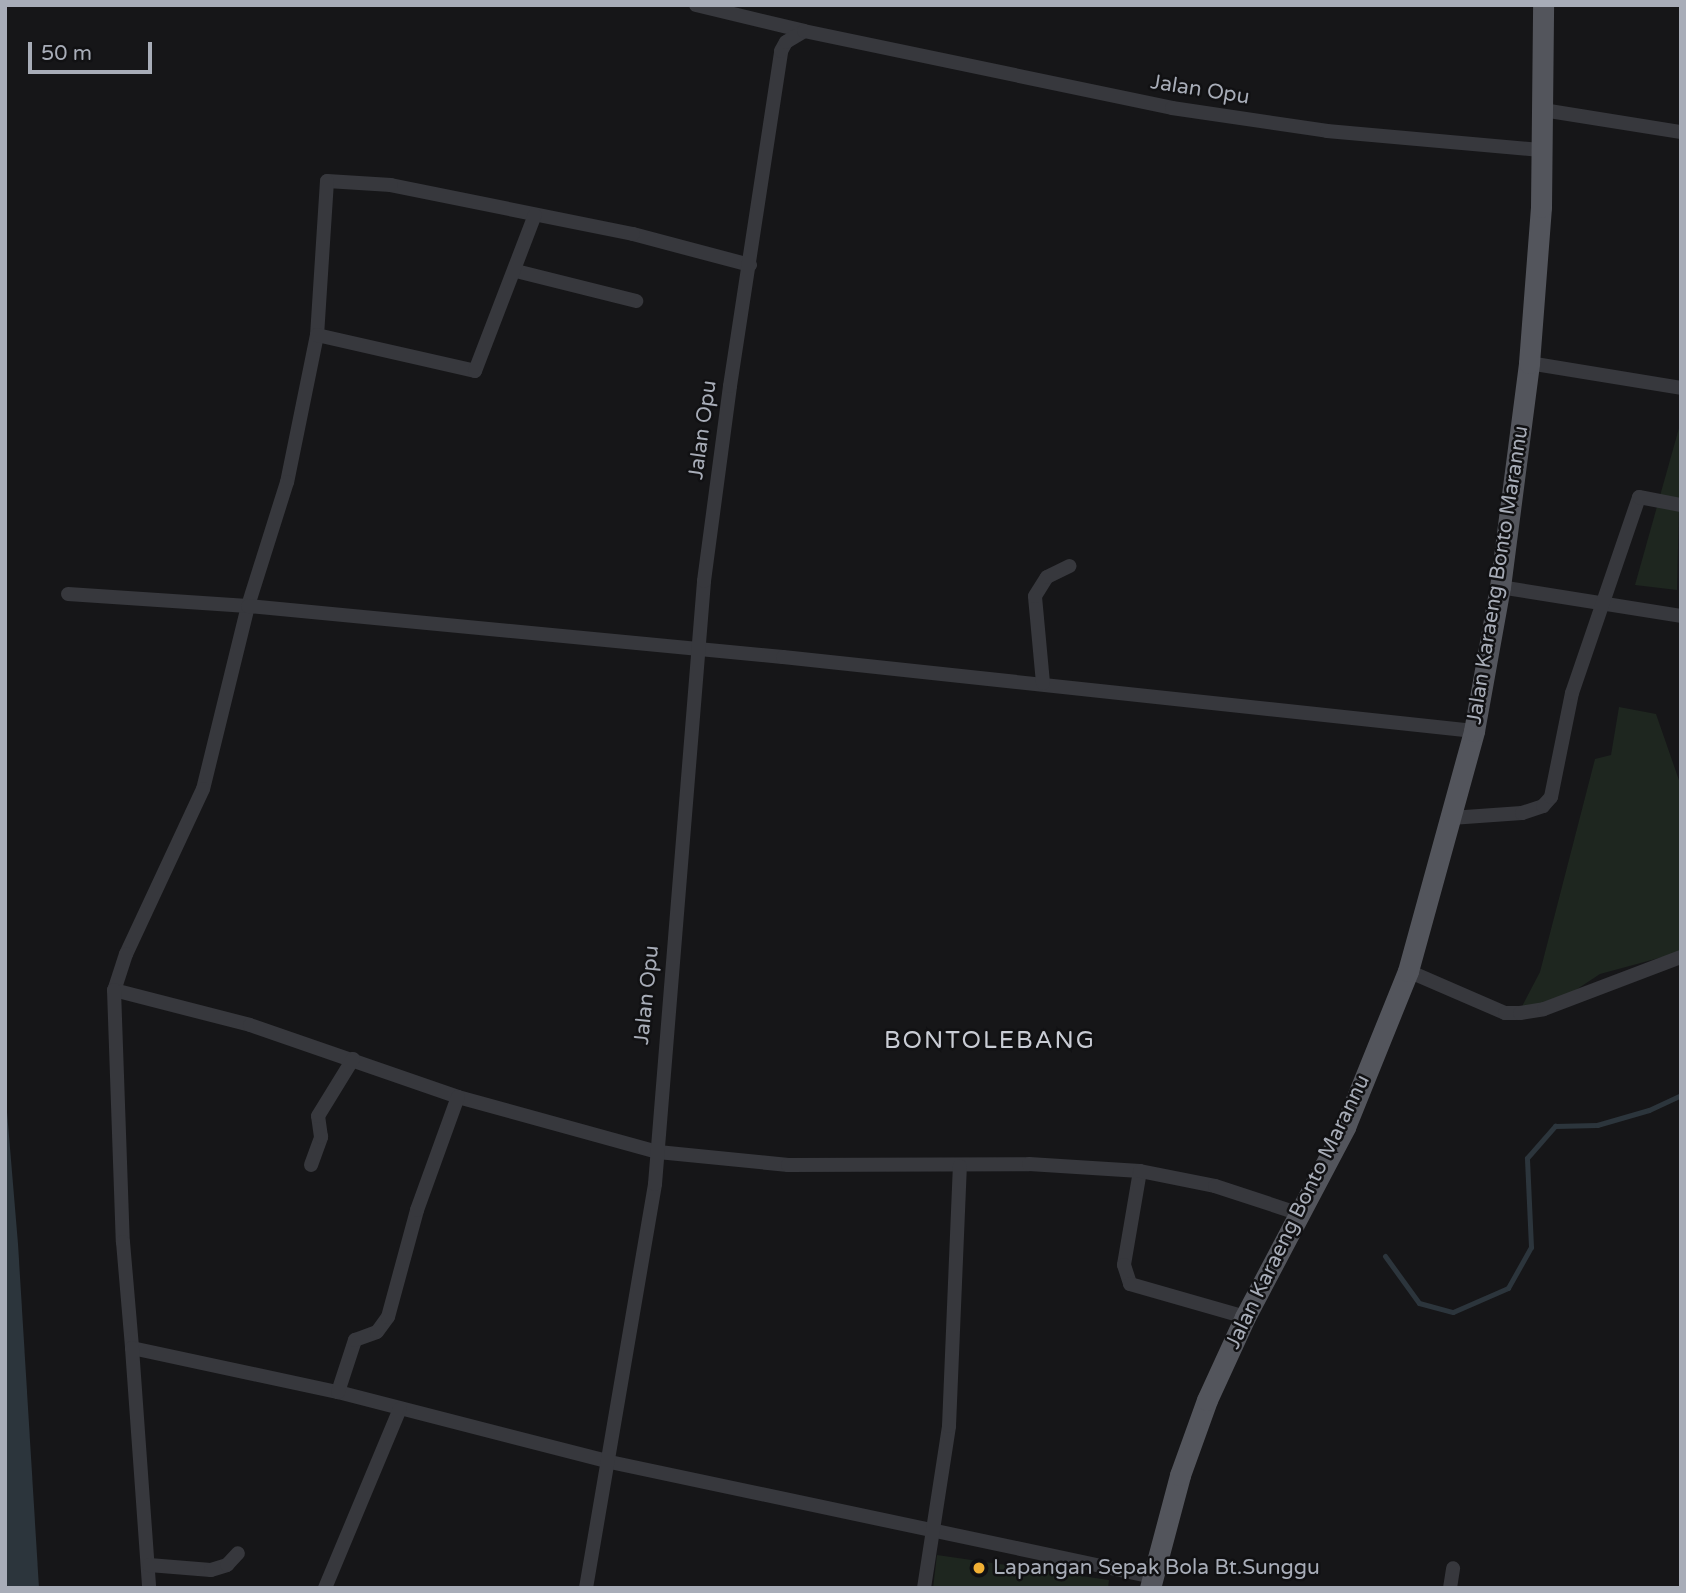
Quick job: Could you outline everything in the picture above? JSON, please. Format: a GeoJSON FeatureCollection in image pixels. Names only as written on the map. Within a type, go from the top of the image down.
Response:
{"type":"FeatureCollection","features":[{"type":"Feature","properties":{"kind":"main road","name":"Jalan Karaeng Bonto Marannu"},"geometry":{"type":"LineString","coordinates":[[1152,1583],[1192,1438],[1245,1317],[1345,1127],[1408,971],[1474,731],[1500,587],[1529,363],[1540,230],[1542,5]]}},
{"type":"Feature","properties":{"kind":"street"},"geometry":{"type":"LineString","coordinates":[[696,5],[804,31]]}},
{"type":"Feature","properties":{"kind":"street","name":"Jalan Opu"},"geometry":{"type":"LineString","coordinates":[[586,1588],[610,1462],[658,1152],[663,1046],[717,482],[781,51],[794,35],[804,31],[1172,108],[1327,131],[1540,150]]}},
{"type":"Feature","properties":{"kind":"street"},"geometry":{"type":"LineString","coordinates":[[1543,110],[1681,132]]}},
{"type":"Feature","properties":{"kind":"street"},"geometry":{"type":"LineString","coordinates":[[149,1588],[123,1242],[114,990],[126,954],[202,789],[248,606],[287,482],[317,335],[327,181],[391,186],[633,234],[750,265]]}},
{"type":"Feature","properties":{"kind":"street"},"geometry":{"type":"LineString","coordinates":[[317,335],[475,371],[516,271],[535,215]]}},
{"type":"Feature","properties":{"kind":"street"},"geometry":{"type":"LineString","coordinates":[[516,271],[636,302]]}},
{"type":"Feature","properties":{"kind":"street"},"geometry":{"type":"LineString","coordinates":[[1529,363],[1681,388]]}},
{"type":"Feature","properties":{"kind":"street"},"geometry":{"type":"LineString","coordinates":[[1451,818],[1521,813],[1543,806],[1551,797],[1572,693],[1639,498],[1681,505]]}},
{"type":"Feature","properties":{"kind":"street"},"geometry":{"type":"LineString","coordinates":[[1043,683],[1035,596],[1047,577],[1070,566]]}},
{"type":"Feature","properties":{"kind":"street"},"geometry":{"type":"LineString","coordinates":[[1500,587],[1602,601],[1681,616]]}},
{"type":"Feature","properties":{"kind":"street"},"geometry":{"type":"LineString","coordinates":[[68,594],[248,606],[1043,683],[1474,731]]}},
{"type":"Feature","properties":{"kind":"street"},"geometry":{"type":"LineString","coordinates":[[1408,971],[1505,1013],[1520,1013],[1544,1009],[1681,957]]}},
{"type":"Feature","properties":{"kind":"street"},"geometry":{"type":"LineString","coordinates":[[114,990],[250,1025],[458,1097],[658,1152],[788,1165],[1029,1164],[1140,1171],[1215,1186],[1300,1214]]}},
{"type":"Feature","properties":{"kind":"street"},"geometry":{"type":"LineString","coordinates":[[311,1165],[321,1137],[318,1116],[353,1059]]}},
{"type":"Feature","properties":{"kind":"street"},"geometry":{"type":"LineString","coordinates":[[338,1392],[355,1340],[377,1332],[388,1317],[417,1210],[458,1097]]}},
{"type":"Feature","properties":{"kind":"street"},"geometry":{"type":"LineString","coordinates":[[923,1588],[949,1426],[960,1166]]}},
{"type":"Feature","properties":{"kind":"street"},"geometry":{"type":"LineString","coordinates":[[1140,1171],[1124,1265],[1130,1284],[1245,1317]]}},
{"type":"Feature","properties":{"kind":"street"},"geometry":{"type":"LineString","coordinates":[[132,1348],[338,1392],[610,1462],[1152,1583]]}},
{"type":"Feature","properties":{"kind":"street"},"geometry":{"type":"LineString","coordinates":[[325,1588],[400,1409]]}},
{"type":"Feature","properties":{"kind":"street"},"geometry":{"type":"LineString","coordinates":[[149,1565],[211,1570],[227,1564],[238,1553]]}},
{"type":"Feature","properties":{"kind":"street"},"geometry":{"type":"LineString","coordinates":[[1450,1588],[1453,1568]]}},
{"type":"Feature","properties":{"kind":"shaded area"},"geometry":{"type":"Polygon","coordinates":[[[1681,421],[1677,590],[1635,585],[1681,421]]]}},
{"type":"Feature","properties":{"kind":"shaded area"},"geometry":{"type":"Polygon","coordinates":[[[1619,707],[1656,714],[1681,786],[1681,952],[1600,974],[1559,1001],[1518,1014],[1540,972],[1595,759],[1611,755],[1619,707]]]}},
{"type":"Feature","properties":{"kind":"shaded area"},"geometry":{"type":"Polygon","coordinates":[[[5,1088],[18,1244],[39,1588],[5,1588],[5,1088]]]}},
{"type":"Feature","properties":{"kind":"shaded area","name":"Lapangan Sepak Bola Bt.Sunggu"},"geometry":{"type":"Polygon","coordinates":[[[937,1555],[1109,1580],[1108,1588],[933,1588],[937,1555]]]}},
{"type":"Feature","properties":{"kind":"waterway"},"geometry":{"type":"LineString","coordinates":[[1385,1256],[1419,1303],[1453,1312],[1508,1288],[1531,1247],[1527,1158],[1555,1126],[1597,1125],[1649,1110],[1681,1095]]}},
{"type":"Feature","properties":{"kind":"place","name":"Lapangan Sepak Bola Bt.Sunggu"},"geometry":{"type":"Point","coordinates":[979,1568]}},
{"type":"Feature","properties":{"kind":"district","name":"BONTOLEBANG"},"geometry":{"type":"Point","coordinates":[990,1041]}}]}
